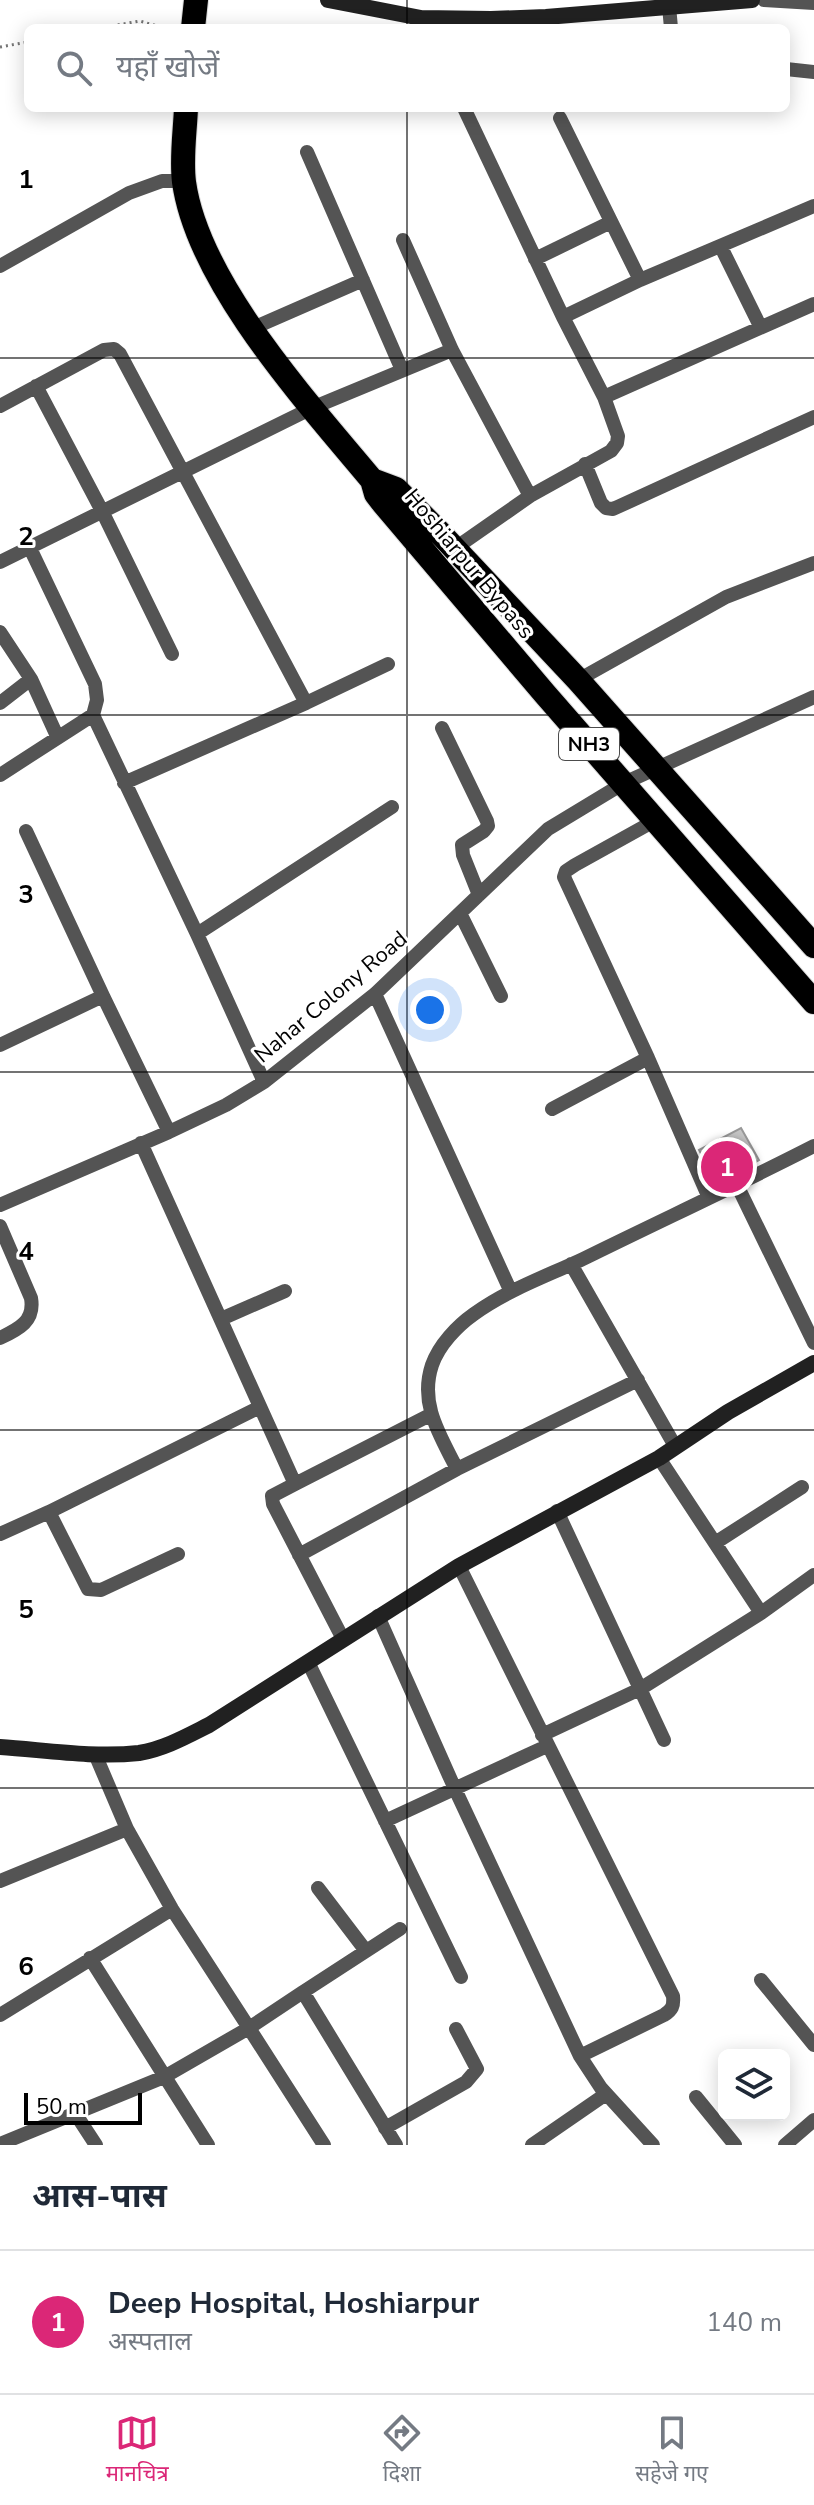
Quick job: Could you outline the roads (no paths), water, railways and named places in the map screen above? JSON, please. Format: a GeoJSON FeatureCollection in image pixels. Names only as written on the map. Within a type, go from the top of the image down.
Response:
{"type":"FeatureCollection","features":[{"type":"Feature","properties":{"kind":"highway"},"geometry":{"type":"LineString","coordinates":[[193,24],[196,0]]}},
{"type":"Feature","properties":{"kind":"highway","name":"Hoshiarpur Bypass"},"geometry":{"type":"LineString","coordinates":[[186,112],[184,181],[194,226],[219,275],[253,328],[312,408],[372,480],[376,494],[383,503],[814,1002]]}},
{"type":"Feature","properties":{"kind":"highway","name":"NH3"},"geometry":{"type":"LineString","coordinates":[[372,480],[396,489],[454,549],[578,680],[814,946]]}},
{"type":"Feature","properties":{"kind":"street"},"geometry":{"type":"LineString","coordinates":[[328,0],[424,23],[546,17],[752,0]]}},
{"type":"Feature","properties":{"kind":"street"},"geometry":{"type":"LineString","coordinates":[[764,0],[814,3]]}},
{"type":"Feature","properties":{"kind":"street"},"geometry":{"type":"LineString","coordinates":[[669,6],[671,24]]}},
{"type":"Feature","properties":{"kind":"street"},"geometry":{"type":"LineString","coordinates":[[790,69],[814,72]]}},
{"type":"Feature","properties":{"kind":"street"},"geometry":{"type":"LineString","coordinates":[[454,549],[530,496],[611,451],[617,443],[616,424],[604,397],[466,112]]}},
{"type":"Feature","properties":{"kind":"street"},"geometry":{"type":"LineString","coordinates":[[560,118],[640,280]]}},
{"type":"Feature","properties":{"kind":"street"},"geometry":{"type":"LineString","coordinates":[[307,152],[402,370]]}},
{"type":"Feature","properties":{"kind":"street"},"geometry":{"type":"LineString","coordinates":[[0,266],[129,193],[162,181],[184,181]]}},
{"type":"Feature","properties":{"kind":"street"},"geometry":{"type":"LineString","coordinates":[[563,317],[640,280],[814,206]]}},
{"type":"Feature","properties":{"kind":"street"},"geometry":{"type":"LineString","coordinates":[[535,259],[611,222]]}},
{"type":"Feature","properties":{"kind":"street"},"geometry":{"type":"LineString","coordinates":[[403,240],[452,350],[530,496]]}},
{"type":"Feature","properties":{"kind":"street"},"geometry":{"type":"LineString","coordinates":[[721,247],[760,326]]}},
{"type":"Feature","properties":{"kind":"street"},"geometry":{"type":"LineString","coordinates":[[253,328],[363,280]]}},
{"type":"Feature","properties":{"kind":"street"},"geometry":{"type":"LineString","coordinates":[[604,397],[814,304]]}},
{"type":"Feature","properties":{"kind":"street"},"geometry":{"type":"LineString","coordinates":[[0,406],[104,350],[114,349],[120,354],[306,703]]}},
{"type":"Feature","properties":{"kind":"street"},"geometry":{"type":"LineString","coordinates":[[0,562],[312,408],[452,350]]}},
{"type":"Feature","properties":{"kind":"street"},"geometry":{"type":"LineString","coordinates":[[36,386],[172,654]]}},
{"type":"Feature","properties":{"kind":"street"},"geometry":{"type":"LineString","coordinates":[[585,464],[601,503],[613,509],[814,417]]}},
{"type":"Feature","properties":{"kind":"street"},"geometry":{"type":"LineString","coordinates":[[29,546],[95,684],[97,700],[93,715],[264,1082]]}},
{"type":"Feature","properties":{"kind":"street"},"geometry":{"type":"LineString","coordinates":[[578,680],[726,597],[814,563]]}},
{"type":"Feature","properties":{"kind":"street"},"geometry":{"type":"LineString","coordinates":[[0,632],[31,679],[57,736]]}},
{"type":"Feature","properties":{"kind":"street"},"geometry":{"type":"LineString","coordinates":[[124,783],[388,664]]}},
{"type":"Feature","properties":{"kind":"street"},"geometry":{"type":"LineString","coordinates":[[0,703],[31,679]]}},
{"type":"Feature","properties":{"kind":"street","name":"Nahar Colony Road"},"geometry":{"type":"LineString","coordinates":[[0,1205],[169,1132],[226,1105],[264,1082],[375,994],[548,829],[624,783],[814,697]]}},
{"type":"Feature","properties":{"kind":"street"},"geometry":{"type":"LineString","coordinates":[[0,775],[93,715]]}},
{"type":"Feature","properties":{"kind":"street"},"geometry":{"type":"LineString","coordinates":[[442,728],[487,821],[484,831],[462,845],[479,895]]}},
{"type":"Feature","properties":{"kind":"street"},"geometry":{"type":"LineString","coordinates":[[197,934],[392,807]]}},
{"type":"Feature","properties":{"kind":"street"},"geometry":{"type":"LineString","coordinates":[[656,820],[575,865],[566,871],[564,877],[709,1198]]}},
{"type":"Feature","properties":{"kind":"street"},"geometry":{"type":"LineString","coordinates":[[26,831],[169,1132]]}},
{"type":"Feature","properties":{"kind":"street"},"geometry":{"type":"LineString","coordinates":[[460,913],[501,996]]}},
{"type":"Feature","properties":{"kind":"street"},"geometry":{"type":"LineString","coordinates":[[375,994],[511,1292]]}},
{"type":"Feature","properties":{"kind":"street"},"geometry":{"type":"LineString","coordinates":[[0,1045],[103,996]]}},
{"type":"Feature","properties":{"kind":"street"},"geometry":{"type":"LineString","coordinates":[[552,1109],[648,1058]]}},
{"type":"Feature","properties":{"kind":"street"},"geometry":{"type":"LineString","coordinates":[[141,1143],[295,1484]]}},
{"type":"Feature","properties":{"kind":"street"},"geometry":{"type":"LineString","coordinates":[[457,1469],[430,1415],[428,1387],[433,1364],[444,1344],[474,1314],[511,1292],[814,1146]]}},
{"type":"Feature","properties":{"kind":"street"},"geometry":{"type":"LineString","coordinates":[[737,1185],[814,1343]]}},
{"type":"Feature","properties":{"kind":"street"},"geometry":{"type":"LineString","coordinates":[[0,1226],[31,1298],[33,1310],[28,1321],[0,1338]]}},
{"type":"Feature","properties":{"kind":"street"},"geometry":{"type":"LineString","coordinates":[[571,1264],[675,1446]]}},
{"type":"Feature","properties":{"kind":"street"},"geometry":{"type":"LineString","coordinates":[[221,1319],[285,1291]]}},
{"type":"Feature","properties":{"kind":"street"},"geometry":{"type":"LineString","coordinates":[[0,1747],[95,1754],[140,1753],[171,1744],[209,1725],[459,1566],[659,1458],[728,1412],[814,1363]]}},
{"type":"Feature","properties":{"kind":"street"},"geometry":{"type":"LineString","coordinates":[[299,1555],[457,1469],[638,1380]]}},
{"type":"Feature","properties":{"kind":"street"},"geometry":{"type":"LineString","coordinates":[[0,1534],[260,1407]]}},
{"type":"Feature","properties":{"kind":"street"},"geometry":{"type":"LineString","coordinates":[[343,1639],[271,1500],[276,1492],[430,1415]]}},
{"type":"Feature","properties":{"kind":"street"},"geometry":{"type":"LineString","coordinates":[[659,1458],[761,1613]]}},
{"type":"Feature","properties":{"kind":"street"},"geometry":{"type":"LineString","coordinates":[[715,1543],[802,1487]]}},
{"type":"Feature","properties":{"kind":"street"},"geometry":{"type":"LineString","coordinates":[[557,1511],[664,1740]]}},
{"type":"Feature","properties":{"kind":"street"},"geometry":{"type":"LineString","coordinates":[[49,1512],[88,1589],[92,1591],[101,1590],[178,1554]]}},
{"type":"Feature","properties":{"kind":"street"},"geometry":{"type":"LineString","coordinates":[[459,1566],[673,1996],[674,2004],[664,2015],[580,2056]]}},
{"type":"Feature","properties":{"kind":"street"},"geometry":{"type":"LineString","coordinates":[[385,1821],[455,1789],[640,1689],[813,1579]]}},
{"type":"Feature","properties":{"kind":"street"},"geometry":{"type":"LineString","coordinates":[[378,1616],[580,2056],[606,2094],[653,2145]]}},
{"type":"Feature","properties":{"kind":"street"},"geometry":{"type":"LineString","coordinates":[[308,1662],[461,1977]]}},
{"type":"Feature","properties":{"kind":"street"},"geometry":{"type":"LineString","coordinates":[[95,1754],[127,1829],[172,1909],[324,2145]]}},
{"type":"Feature","properties":{"kind":"street"},"geometry":{"type":"LineString","coordinates":[[0,1881],[127,1829]]}},
{"type":"Feature","properties":{"kind":"street"},"geometry":{"type":"LineString","coordinates":[[318,1888],[366,1951]]}},
{"type":"Feature","properties":{"kind":"street"},"geometry":{"type":"LineString","coordinates":[[0,2015],[172,1909]]}},
{"type":"Feature","properties":{"kind":"street"},"geometry":{"type":"LineString","coordinates":[[0,2144],[164,2077],[249,2028],[400,1929]]}},
{"type":"Feature","properties":{"kind":"street"},"geometry":{"type":"LineString","coordinates":[[90,1958],[208,2145]]}},
{"type":"Feature","properties":{"kind":"street"},"geometry":{"type":"LineString","coordinates":[[761,1980],[814,2045]]}},
{"type":"Feature","properties":{"kind":"street"},"geometry":{"type":"LineString","coordinates":[[303,1992],[396,2145]]}},
{"type":"Feature","properties":{"kind":"street"},"geometry":{"type":"LineString","coordinates":[[385,2128],[474,2075],[477,2069],[456,2029]]}},
{"type":"Feature","properties":{"kind":"street"},"geometry":{"type":"LineString","coordinates":[[532,2145],[606,2094]]}},
{"type":"Feature","properties":{"kind":"street"},"geometry":{"type":"LineString","coordinates":[[696,2097],[735,2145]]}},
{"type":"Feature","properties":{"kind":"street"},"geometry":{"type":"LineString","coordinates":[[75,2113],[96,2145]]}},
{"type":"Feature","properties":{"kind":"street"},"geometry":{"type":"LineString","coordinates":[[785,2145],[814,2120]]}},
{"type":"Feature","properties":{"kind":"place","name":"Deep Hospital, Hoshiarpur"},"geometry":{"type":"Point","coordinates":[727,1167]}}]}
